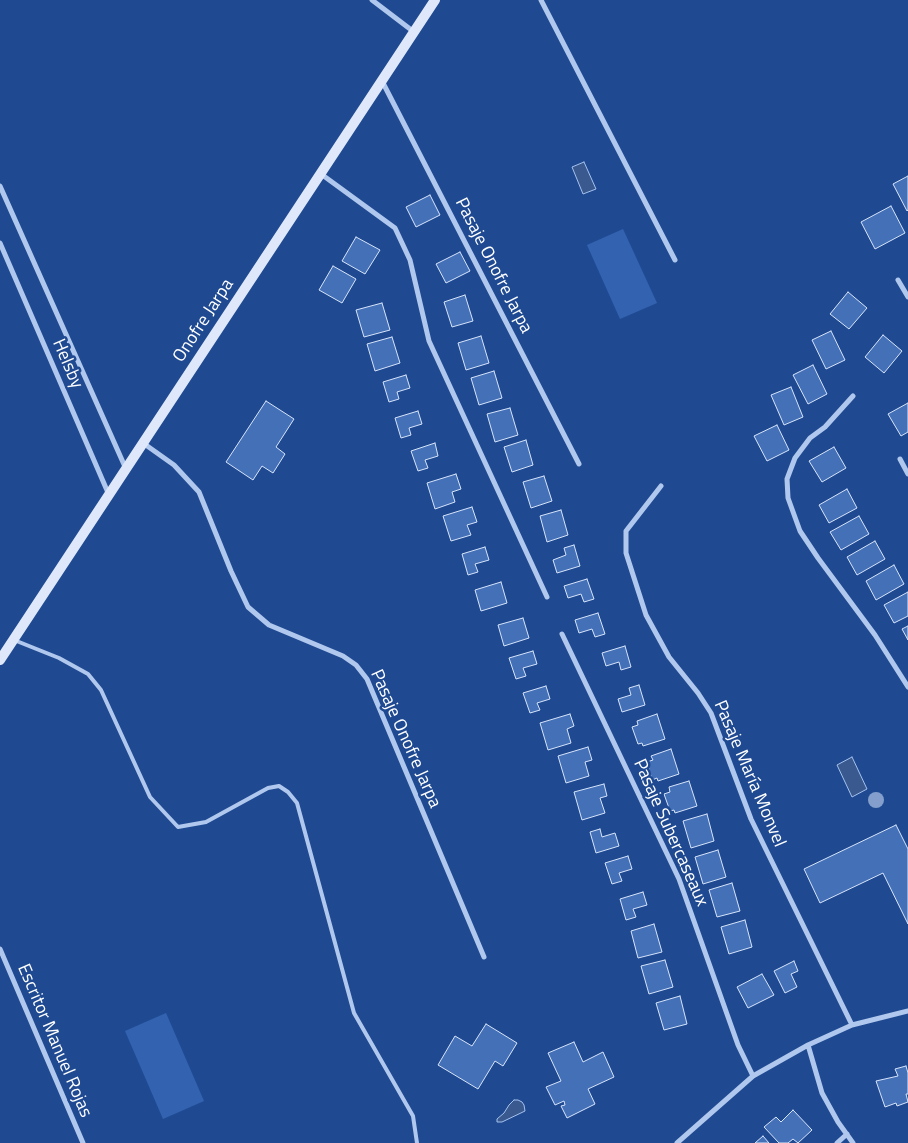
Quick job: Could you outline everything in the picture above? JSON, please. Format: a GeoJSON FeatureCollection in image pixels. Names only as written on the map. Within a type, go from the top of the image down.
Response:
{"type":"FeatureCollection","features":[{"type":"Feature","properties":{"kind":"street"},"geometry":{"type":"LineString","coordinates":[[372,0],[388,10],[414,32]]}},
{"type":"Feature","properties":{"kind":"street","name":"Onofre Jarpa"},"geometry":{"type":"LineString","coordinates":[[0,660],[435,0]]}},
{"type":"Feature","properties":{"kind":"street"},"geometry":{"type":"LineString","coordinates":[[541,0],[675,260]]}},
{"type":"Feature","properties":{"kind":"street","name":"Pasaje Onofre Jarpa"},"geometry":{"type":"LineString","coordinates":[[382,80],[579,464]]}},
{"type":"Feature","properties":{"kind":"street"},"geometry":{"type":"LineString","coordinates":[[321,174],[394,228],[410,260],[430,341],[547,597]]}},
{"type":"Feature","properties":{"kind":"street"},"geometry":{"type":"LineString","coordinates":[[0,186],[126,469]]}},
{"type":"Feature","properties":{"kind":"street","name":"Helsby"},"geometry":{"type":"LineString","coordinates":[[0,243],[109,495]]}},
{"type":"Feature","properties":{"kind":"street"},"geometry":{"type":"LineString","coordinates":[[898,280],[906,290],[908,297]]}},
{"type":"Feature","properties":{"kind":"street"},"geometry":{"type":"LineString","coordinates":[[853,396],[825,427],[810,438],[795,458],[787,479],[788,498],[800,531],[813,552],[875,635],[908,687]]}},
{"type":"Feature","properties":{"kind":"street","name":"Pasaje Onofre Jarpa"},"geometry":{"type":"LineString","coordinates":[[143,443],[174,466],[199,492],[231,571],[248,607],[269,625],[343,656],[356,665],[367,678],[484,958]]}},
{"type":"Feature","properties":{"kind":"street"},"geometry":{"type":"LineString","coordinates":[[900,459],[908,474]]}},
{"type":"Feature","properties":{"kind":"street","name":"Pasaje María Monvel"},"geometry":{"type":"LineString","coordinates":[[661,486],[626,531],[626,553],[646,614],[669,657],[698,693],[711,713],[751,819],[852,1026]]}},
{"type":"Feature","properties":{"kind":"street","name":"Pasaje Subercaseaux"},"geometry":{"type":"LineString","coordinates":[[562,634],[679,879],[738,1045],[753,1076]]}},
{"type":"Feature","properties":{"kind":"street","name":"Escritor Manuel Rojas"},"geometry":{"type":"LineString","coordinates":[[0,949],[83,1143]]}},
{"type":"Feature","properties":{"kind":"street"},"geometry":{"type":"LineString","coordinates":[[677,1143],[753,1076],[808,1045],[852,1026],[908,1012]]}},
{"type":"Feature","properties":{"kind":"street"},"geometry":{"type":"LineString","coordinates":[[808,1045],[822,1093],[838,1122],[853,1143]]}},
{"type":"Feature","properties":{"kind":"street"},"geometry":{"type":"LineString","coordinates":[[836,1143],[847,1134]]}},
{"type":"Feature","properties":{"kind":"lane"},"geometry":{"type":"LineString","coordinates":[[13,640],[59,658],[88,674],[101,690],[150,797],[178,827],[206,822],[268,788],[279,786],[288,792],[297,803],[354,1013],[413,1116],[417,1143]]}},
{"type":"Feature","properties":{"kind":"shaded area"},"geometry":{"type":"Polygon","coordinates":[[[584,162],[596,189],[583,194],[572,167],[584,162]]]}},
{"type":"Feature","properties":{"kind":"shaded area"},"geometry":{"type":"Polygon","coordinates":[[[623,229],[657,303],[620,319],[587,245],[623,229]]]}},
{"type":"Feature","properties":{"kind":"shaded area"},"geometry":{"type":"Polygon","coordinates":[[[852,757],[867,789],[852,797],[837,765],[852,757]]]}},
{"type":"Feature","properties":{"kind":"shaded area"},"geometry":{"type":"Polygon","coordinates":[[[166,1013],[204,1101],[163,1119],[125,1031],[166,1013]]]}},
{"type":"Feature","properties":{"kind":"shaded area"},"geometry":{"type":"Polygon","coordinates":[[[514,1100],[522,1102],[525,1111],[502,1122],[497,1122],[497,1119],[514,1100]]]}},
{"type":"Feature","properties":{"kind":"building"},"geometry":{"type":"Polygon","coordinates":[[[908,176],[908,210],[907,211],[893,184],[908,176]]]}},
{"type":"Feature","properties":{"kind":"building"},"geometry":{"type":"Polygon","coordinates":[[[430,195],[440,215],[416,227],[406,207],[430,195]]]}},
{"type":"Feature","properties":{"kind":"building"},"geometry":{"type":"Polygon","coordinates":[[[891,206],[905,233],[875,249],[861,222],[891,206]]]}},
{"type":"Feature","properties":{"kind":"building"},"geometry":{"type":"Polygon","coordinates":[[[356,237],[380,250],[365,274],[342,261],[356,237]]]}},
{"type":"Feature","properties":{"kind":"building"},"geometry":{"type":"Polygon","coordinates":[[[460,252],[470,271],[446,283],[436,264],[460,252]]]}},
{"type":"Feature","properties":{"kind":"building"},"geometry":{"type":"Polygon","coordinates":[[[333,266],[356,279],[342,303],[319,290],[333,266]]]}},
{"type":"Feature","properties":{"kind":"building"},"geometry":{"type":"Polygon","coordinates":[[[848,292],[867,308],[849,329],[830,314],[848,292]]]}},
{"type":"Feature","properties":{"kind":"building"},"geometry":{"type":"Polygon","coordinates":[[[465,295],[473,321],[452,327],[444,302],[465,295]]]}},
{"type":"Feature","properties":{"kind":"building"},"geometry":{"type":"Polygon","coordinates":[[[382,303],[390,330],[364,337],[356,310],[382,303]]]}},
{"type":"Feature","properties":{"kind":"building"},"geometry":{"type":"Polygon","coordinates":[[[831,331],[845,360],[826,369],[812,340],[831,331]]]}},
{"type":"Feature","properties":{"kind":"building"},"geometry":{"type":"Polygon","coordinates":[[[883,335],[902,351],[884,373],[865,357],[883,335]]]}},
{"type":"Feature","properties":{"kind":"building"},"geometry":{"type":"Polygon","coordinates":[[[481,336],[489,363],[466,370],[458,343],[481,336]]]}},
{"type":"Feature","properties":{"kind":"building"},"geometry":{"type":"Polygon","coordinates":[[[392,337],[400,363],[375,371],[367,344],[392,337]]]}},
{"type":"Feature","properties":{"kind":"building"},"geometry":{"type":"Polygon","coordinates":[[[813,365],[827,394],[808,404],[793,375],[813,365]]]}},
{"type":"Feature","properties":{"kind":"building"},"geometry":{"type":"Polygon","coordinates":[[[494,371],[502,398],[479,405],[471,378],[494,371]]]}},
{"type":"Feature","properties":{"kind":"building"},"geometry":{"type":"Polygon","coordinates":[[[406,375],[410,388],[397,392],[399,399],[389,402],[383,382],[406,375]]]}},
{"type":"Feature","properties":{"kind":"building"},"geometry":{"type":"Polygon","coordinates":[[[791,387],[803,417],[784,425],[771,395],[791,387]]]}},
{"type":"Feature","properties":{"kind":"building"},"geometry":{"type":"Polygon","coordinates":[[[266,401],[294,419],[276,447],[285,454],[273,473],[262,466],[253,480],[226,462],[266,401]]]}},
{"type":"Feature","properties":{"kind":"building"},"geometry":{"type":"Polygon","coordinates":[[[908,403],[908,432],[901,436],[888,414],[908,403]]]}},
{"type":"Feature","properties":{"kind":"building"},"geometry":{"type":"Polygon","coordinates":[[[510,408],[518,435],[495,442],[487,414],[510,408]]]}},
{"type":"Feature","properties":{"kind":"building"},"geometry":{"type":"Polygon","coordinates":[[[418,411],[422,424],[409,428],[411,435],[401,438],[395,418],[418,411]]]}},
{"type":"Feature","properties":{"kind":"building"},"geometry":{"type":"Polygon","coordinates":[[[777,425],[789,450],[767,461],[754,436],[777,425]]]}},
{"type":"Feature","properties":{"kind":"building"},"geometry":{"type":"Polygon","coordinates":[[[526,440],[533,465],[512,472],[504,447],[526,440]]]}},
{"type":"Feature","properties":{"kind":"building"},"geometry":{"type":"Polygon","coordinates":[[[435,443],[438,456],[425,460],[428,468],[418,471],[411,451],[435,443]]]}},
{"type":"Feature","properties":{"kind":"building"},"geometry":{"type":"Polygon","coordinates":[[[834,447],[846,468],[822,482],[809,461],[834,447]]]}},
{"type":"Feature","properties":{"kind":"building"},"geometry":{"type":"Polygon","coordinates":[[[456,474],[461,489],[452,492],[455,502],[435,509],[427,483],[456,474]]]}},
{"type":"Feature","properties":{"kind":"building"},"geometry":{"type":"Polygon","coordinates":[[[544,476],[552,501],[531,508],[523,482],[544,476]]]}},
{"type":"Feature","properties":{"kind":"building"},"geometry":{"type":"Polygon","coordinates":[[[847,489],[857,508],[829,523],[819,505],[847,489]]]}},
{"type":"Feature","properties":{"kind":"building"},"geometry":{"type":"Polygon","coordinates":[[[472,507],[477,522],[467,525],[471,535],[451,541],[443,516],[472,507]]]}},
{"type":"Feature","properties":{"kind":"building"},"geometry":{"type":"Polygon","coordinates":[[[561,510],[568,535],[547,542],[540,516],[561,510]]]}},
{"type":"Feature","properties":{"kind":"building"},"geometry":{"type":"Polygon","coordinates":[[[859,516],[869,534],[841,550],[830,532],[859,516]]]}},
{"type":"Feature","properties":{"kind":"building"},"geometry":{"type":"Polygon","coordinates":[[[875,541],[885,559],[857,575],[847,557],[875,541]]]}},
{"type":"Feature","properties":{"kind":"building"},"geometry":{"type":"Polygon","coordinates":[[[574,545],[580,566],[557,573],[553,560],[566,555],[564,548],[574,545]]]}},
{"type":"Feature","properties":{"kind":"building"},"geometry":{"type":"Polygon","coordinates":[[[485,547],[489,560],[475,564],[478,572],[468,575],[462,554],[485,547]]]}},
{"type":"Feature","properties":{"kind":"building"},"geometry":{"type":"Polygon","coordinates":[[[894,565],[904,584],[876,600],[866,581],[894,565]]]}},
{"type":"Feature","properties":{"kind":"building"},"geometry":{"type":"Polygon","coordinates":[[[587,579],[594,599],[584,602],[581,594],[568,598],[564,586],[587,579]]]}},
{"type":"Feature","properties":{"kind":"building"},"geometry":{"type":"Polygon","coordinates":[[[501,582],[507,603],[481,611],[475,590],[501,582]]]}},
{"type":"Feature","properties":{"kind":"building"},"geometry":{"type":"Polygon","coordinates":[[[908,592],[908,616],[894,623],[884,605],[908,592]]]}},
{"type":"Feature","properties":{"kind":"building"},"geometry":{"type":"Polygon","coordinates":[[[598,613],[605,634],[595,637],[592,629],[579,633],[575,620],[598,613]]]}},
{"type":"Feature","properties":{"kind":"building"},"geometry":{"type":"Polygon","coordinates":[[[523,618],[529,638],[504,646],[498,625],[523,618]]]}},
{"type":"Feature","properties":{"kind":"building"},"geometry":{"type":"Polygon","coordinates":[[[908,626],[908,640],[902,629],[908,626]]]}},
{"type":"Feature","properties":{"kind":"building"},"geometry":{"type":"Polygon","coordinates":[[[625,646],[631,667],[621,670],[619,662],[606,666],[602,653],[625,646]]]}},
{"type":"Feature","properties":{"kind":"building"},"geometry":{"type":"Polygon","coordinates":[[[533,651],[537,664],[523,668],[526,676],[516,679],[509,658],[533,651]]]}},
{"type":"Feature","properties":{"kind":"building"},"geometry":{"type":"Polygon","coordinates":[[[639,685],[645,705],[622,712],[618,699],[631,695],[629,688],[639,685]]]}},
{"type":"Feature","properties":{"kind":"building"},"geometry":{"type":"Polygon","coordinates":[[[546,686],[550,699],[537,703],[540,710],[530,713],[523,693],[546,686]]]}},
{"type":"Feature","properties":{"kind":"building"},"geometry":{"type":"Polygon","coordinates":[[[570,714],[574,726],[567,729],[571,743],[548,750],[540,723],[570,714]]]}},
{"type":"Feature","properties":{"kind":"building"},"geometry":{"type":"Polygon","coordinates":[[[657,714],[665,739],[643,746],[642,743],[638,744],[632,727],[638,725],[637,721],[657,714]]]}},
{"type":"Feature","properties":{"kind":"building"},"geometry":{"type":"Polygon","coordinates":[[[588,747],[592,760],[585,762],[589,776],[566,783],[558,756],[588,747]]]}},
{"type":"Feature","properties":{"kind":"building"},"geometry":{"type":"Polygon","coordinates":[[[671,749],[679,774],[658,781],[657,778],[652,780],[647,762],[653,760],[651,756],[671,749]]]}},
{"type":"Feature","properties":{"kind":"building"},"geometry":{"type":"Polygon","coordinates":[[[689,781],[697,806],[675,813],[674,810],[670,811],[664,794],[670,792],[669,787],[689,781]]]}},
{"type":"Feature","properties":{"kind":"building"},"geometry":{"type":"Polygon","coordinates":[[[604,784],[607,796],[600,798],[605,813],[582,820],[574,792],[604,784]]]}},
{"type":"Feature","properties":{"kind":"building"},"geometry":{"type":"Polygon","coordinates":[[[707,814],[714,841],[691,848],[683,821],[707,814]]]}},
{"type":"Feature","properties":{"kind":"building"},"geometry":{"type":"Polygon","coordinates":[[[896,825],[908,849],[908,924],[883,873],[820,903],[804,869],[896,825]]]}},
{"type":"Feature","properties":{"kind":"building"},"geometry":{"type":"Polygon","coordinates":[[[600,829],[602,837],[615,833],[619,846],[596,853],[590,832],[600,829]]]}},
{"type":"Feature","properties":{"kind":"building"},"geometry":{"type":"Polygon","coordinates":[[[718,850],[726,877],[703,884],[695,857],[718,850]]]}},
{"type":"Feature","properties":{"kind":"building"},"geometry":{"type":"Polygon","coordinates":[[[628,856],[632,869],[619,873],[622,881],[612,884],[605,863],[628,856]]]}},
{"type":"Feature","properties":{"kind":"building"},"geometry":{"type":"Polygon","coordinates":[[[732,883],[740,911],[717,917],[709,890],[732,883]]]}},
{"type":"Feature","properties":{"kind":"building"},"geometry":{"type":"Polygon","coordinates":[[[643,892],[647,905],[633,909],[636,917],[626,920],[620,899],[643,892]]]}},
{"type":"Feature","properties":{"kind":"building"},"geometry":{"type":"Polygon","coordinates":[[[745,920],[752,947],[729,954],[721,927],[745,920]]]}},
{"type":"Feature","properties":{"kind":"building"},"geometry":{"type":"Polygon","coordinates":[[[654,924],[662,952],[638,958],[631,931],[654,924]]]}},
{"type":"Feature","properties":{"kind":"building"},"geometry":{"type":"Polygon","coordinates":[[[665,960],[673,987],[649,994],[641,966],[665,960]]]}},
{"type":"Feature","properties":{"kind":"building"},"geometry":{"type":"Polygon","coordinates":[[[794,961],[798,971],[791,974],[797,987],[785,993],[774,971],[794,961]]]}},
{"type":"Feature","properties":{"kind":"building"},"geometry":{"type":"Polygon","coordinates":[[[762,974],[774,995],[748,1008],[737,987],[762,974]]]}},
{"type":"Feature","properties":{"kind":"building"},"geometry":{"type":"Polygon","coordinates":[[[680,996],[687,1024],[664,1030],[656,1003],[680,996]]]}},
{"type":"Feature","properties":{"kind":"building"},"geometry":{"type":"Polygon","coordinates":[[[486,1024],[517,1043],[503,1066],[495,1061],[478,1089],[438,1065],[455,1036],[472,1046],[486,1024]]]}},
{"type":"Feature","properties":{"kind":"building"},"geometry":{"type":"Polygon","coordinates":[[[574,1042],[583,1062],[603,1052],[614,1077],[588,1089],[595,1104],[567,1118],[561,1106],[565,1105],[564,1101],[555,1105],[546,1087],[561,1081],[548,1053],[574,1042]]]}},
{"type":"Feature","properties":{"kind":"building"},"geometry":{"type":"Polygon","coordinates":[[[906,1066],[908,1073],[908,1094],[906,1094],[908,1102],[897,1106],[896,1103],[885,1107],[876,1081],[898,1076],[895,1069],[906,1066]]]}},
{"type":"Feature","properties":{"kind":"building"},"geometry":{"type":"Polygon","coordinates":[[[793,1110],[812,1130],[798,1143],[793,1139],[788,1143],[779,1143],[764,1127],[776,1117],[781,1122],[793,1110]]]}},
{"type":"Feature","properties":{"kind":"building"},"geometry":{"type":"Polygon","coordinates":[[[763,1136],[769,1143],[755,1143],[763,1136]]]}}]}
